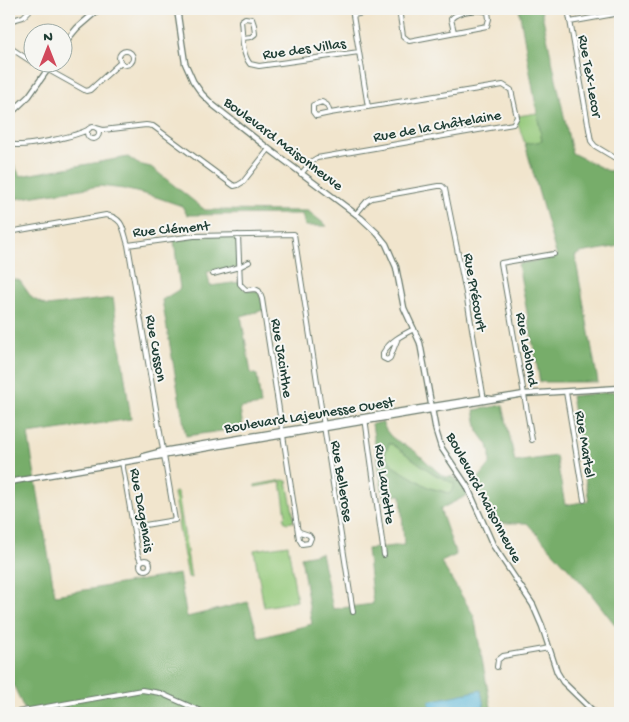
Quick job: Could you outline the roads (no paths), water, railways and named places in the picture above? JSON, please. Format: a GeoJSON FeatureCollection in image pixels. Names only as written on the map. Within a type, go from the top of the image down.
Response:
{"type":"FeatureCollection","features":[{"type":"Feature","properties":{"kind":"street"},"geometry":{"type":"LineString","coordinates":[[9,21],[23,17],[31,9]]}},
{"type":"Feature","properties":{"kind":"street"},"geometry":{"type":"LineString","coordinates":[[72,34],[99,9]]}},
{"type":"Feature","properties":{"kind":"street","name":"Boulevard Maisonneuve"},"geometry":{"type":"LineString","coordinates":[[177,9],[184,59],[193,81],[209,102],[301,174],[356,214],[377,233],[388,248],[396,267],[404,308],[421,346],[436,431],[441,448],[470,492],[494,545],[533,605],[557,672],[563,682],[594,713]]}},
{"type":"Feature","properties":{"kind":"street"},"geometry":{"type":"LineString","coordinates":[[352,9],[368,107]]}},
{"type":"Feature","properties":{"kind":"street"},"geometry":{"type":"LineString","coordinates":[[354,15],[379,9]]}},
{"type":"Feature","properties":{"kind":"street"},"geometry":{"type":"LineString","coordinates":[[399,9],[403,36],[410,40],[454,32],[487,26],[488,12],[482,10],[455,14],[451,19],[454,32]]}},
{"type":"Feature","properties":{"kind":"street","name":"Rue Tex-Lecor"},"geometry":{"type":"LineString","coordinates":[[568,9],[592,143],[620,161]]}},
{"type":"Feature","properties":{"kind":"street"},"geometry":{"type":"LineString","coordinates":[[570,22],[620,13]]}},
{"type":"Feature","properties":{"kind":"street","name":"Rue des Villas"},"geometry":{"type":"LineString","coordinates":[[243,38],[251,37],[255,34],[252,19],[245,18],[241,21],[245,58],[250,64],[259,66],[359,52]]}},
{"type":"Feature","properties":{"kind":"street"},"geometry":{"type":"LineString","coordinates":[[9,47],[22,55]]}},
{"type":"Feature","properties":{"kind":"street"},"geometry":{"type":"LineString","coordinates":[[50,72],[86,91],[121,62]]}},
{"type":"Feature","properties":{"kind":"street"},"geometry":{"type":"LineString","coordinates":[[9,115],[29,96],[47,72]]}},
{"type":"Feature","properties":{"kind":"street","name":"Rue de la Châtelaine"},"geometry":{"type":"LineString","coordinates":[[301,174],[317,158],[513,124],[517,117],[511,90],[503,85],[330,114]]}},
{"type":"Feature","properties":{"kind":"street"},"geometry":{"type":"LineString","coordinates":[[322,102],[328,105],[330,114],[316,116],[313,112],[314,105],[322,102]]}},
{"type":"Feature","properties":{"kind":"street"},"geometry":{"type":"LineString","coordinates":[[9,142],[19,145],[79,134],[92,127],[107,130],[146,124],[153,126],[234,186],[243,182],[269,149]]}},
{"type":"Feature","properties":{"kind":"street"},"geometry":{"type":"LineString","coordinates":[[96,128],[98,135]]}},
{"type":"Feature","properties":{"kind":"street"},"geometry":{"type":"LineString","coordinates":[[89,129],[87,133],[89,137]]}},
{"type":"Feature","properties":{"kind":"street"},"geometry":{"type":"LineString","coordinates":[[79,134],[95,139],[107,130]]}},
{"type":"Feature","properties":{"kind":"street","name":"Rue Précourt"},"geometry":{"type":"LineString","coordinates":[[356,214],[366,201],[372,198],[443,187],[446,192],[484,400]]}},
{"type":"Feature","properties":{"kind":"street","name":"Rue Clément"},"geometry":{"type":"LineString","coordinates":[[9,232],[106,215],[114,216],[121,222],[128,245],[194,236],[294,234]]}},
{"type":"Feature","properties":{"kind":"street","name":"Rue Bellerose"},"geometry":{"type":"LineString","coordinates":[[294,234],[353,612]]}},
{"type":"Feature","properties":{"kind":"street","name":"Rue Jacinthe"},"geometry":{"type":"LineString","coordinates":[[238,235],[240,284],[246,290],[255,289],[260,291],[262,298],[298,530]]}},
{"type":"Feature","properties":{"kind":"street","name":"Rue Cusson"},"geometry":{"type":"LineString","coordinates":[[128,245],[176,520],[133,528]]}},
{"type":"Feature","properties":{"kind":"street","name":"Rue Leblond"},"geometry":{"type":"LineString","coordinates":[[532,440],[501,262],[554,254]]}},
{"type":"Feature","properties":{"kind":"street"},"geometry":{"type":"LineString","coordinates":[[213,274],[239,267],[249,262]]}},
{"type":"Feature","properties":{"kind":"street"},"geometry":{"type":"LineString","coordinates":[[398,338],[390,358],[386,360],[382,354],[384,350],[398,338],[414,329]]}},
{"type":"Feature","properties":{"kind":"street","name":"Boulevard Lajeunesse Ouest"},"geometry":{"type":"LineString","coordinates":[[9,482],[163,453],[484,400],[524,394],[620,388]]}},
{"type":"Feature","properties":{"kind":"street","name":"Rue Martel"},"geometry":{"type":"LineString","coordinates":[[566,392],[584,500]]}},
{"type":"Feature","properties":{"kind":"street","name":"Rue Laurette"},"geometry":{"type":"LineString","coordinates":[[365,419],[384,555]]}},
{"type":"Feature","properties":{"kind":"street","name":"Rue Dagenais"},"geometry":{"type":"LineString","coordinates":[[122,462],[133,528],[141,562]]}},
{"type":"Feature","properties":{"kind":"street"},"geometry":{"type":"LineString","coordinates":[[497,666],[498,660],[503,656],[549,648]]}},
{"type":"Feature","properties":{"kind":"street"},"geometry":{"type":"LineString","coordinates":[[12,713],[142,690],[160,693],[204,713]]}},
{"type":"Feature","properties":{"kind":"water"},"geometry":{"type":"Polygon","coordinates":[[[481,690],[485,713],[430,713],[429,701],[481,690]]]}}]}
